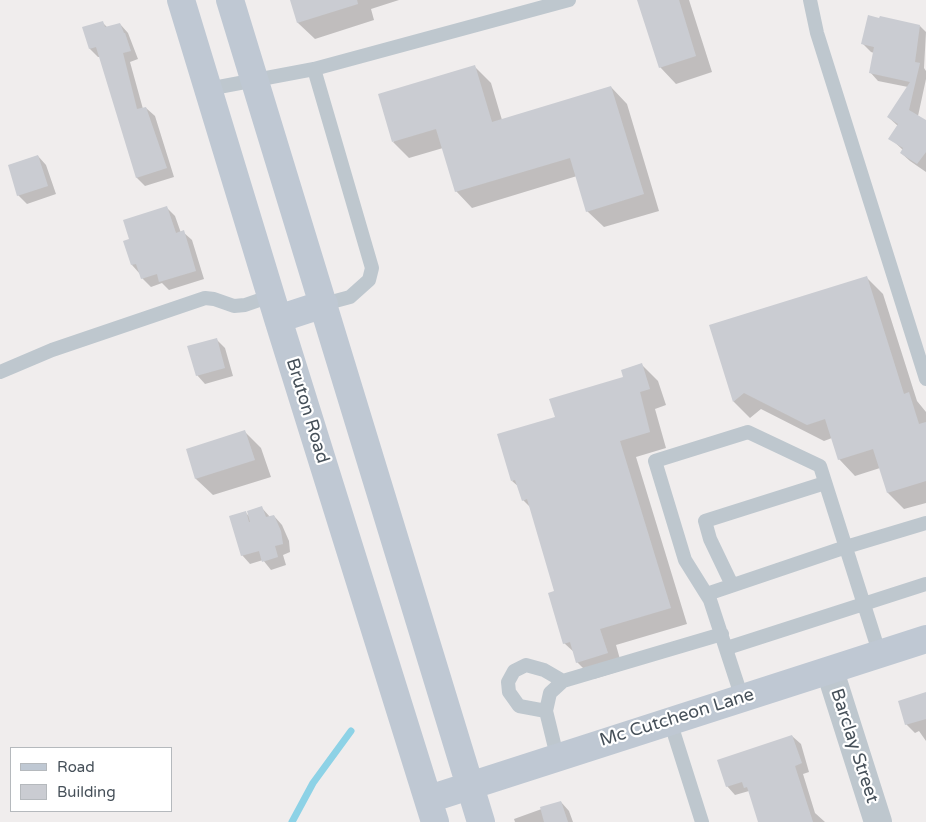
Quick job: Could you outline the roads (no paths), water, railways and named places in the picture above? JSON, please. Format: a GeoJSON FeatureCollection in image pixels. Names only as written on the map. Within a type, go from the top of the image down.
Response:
{"type":"FeatureCollection","features":[{"type":"Feature","properties":{"kind":"main road","name":"Bruton Road"},"geometry":{"type":"LineString","coordinates":[[181,0],[274,307],[432,810]]}},
{"type":"Feature","properties":{"kind":"main road"},"geometry":{"type":"LineString","coordinates":[[230,0],[482,822]]}},
{"type":"Feature","properties":{"kind":"main road"},"geometry":{"type":"LineString","coordinates":[[274,307],[324,304]]}},
{"type":"Feature","properties":{"kind":"main road","name":"Mc Cutcheon Lane"},"geometry":{"type":"LineString","coordinates":[[432,810],[470,785],[926,639]]}},
{"type":"Feature","properties":{"kind":"street","name":"Barclay Street"},"geometry":{"type":"LineString","coordinates":[[830,671],[878,822]]}},
{"type":"Feature","properties":{"kind":"lane"},"geometry":{"type":"LineString","coordinates":[[208,89],[314,69],[569,0]]}},
{"type":"Feature","properties":{"kind":"lane"},"geometry":{"type":"LineString","coordinates":[[810,0],[817,33],[926,379]]}},
{"type":"Feature","properties":{"kind":"lane"},"geometry":{"type":"LineString","coordinates":[[314,69],[372,268],[369,280],[350,297],[324,304]]}},
{"type":"Feature","properties":{"kind":"lane"},"geometry":{"type":"LineString","coordinates":[[0,372],[52,350],[205,298],[234,306],[274,307]]}},
{"type":"Feature","properties":{"kind":"lane"},"geometry":{"type":"LineString","coordinates":[[742,698],[727,648],[707,594],[685,560],[655,461],[748,432],[820,466],[880,655]]}},
{"type":"Feature","properties":{"kind":"lane"},"geometry":{"type":"LineString","coordinates":[[732,585],[710,539],[705,521],[825,483]]}},
{"type":"Feature","properties":{"kind":"lane"},"geometry":{"type":"LineString","coordinates":[[707,594],[926,523]]}},
{"type":"Feature","properties":{"kind":"lane"},"geometry":{"type":"LineString","coordinates":[[727,648],[926,584]]}},
{"type":"Feature","properties":{"kind":"lane"},"geometry":{"type":"LineString","coordinates":[[557,756],[546,711],[550,693],[563,681],[722,634]]}},
{"type":"Feature","properties":{"kind":"lane"},"geometry":{"type":"LineString","coordinates":[[546,711],[520,706],[509,692],[508,682],[514,671],[526,665],[544,670],[563,681]]}},
{"type":"Feature","properties":{"kind":"lane"},"geometry":{"type":"LineString","coordinates":[[670,721],[702,822]]}},
{"type":"Feature","properties":{"kind":"waterway"},"geometry":{"type":"LineString","coordinates":[[292,822],[313,783],[351,731]]}}]}
